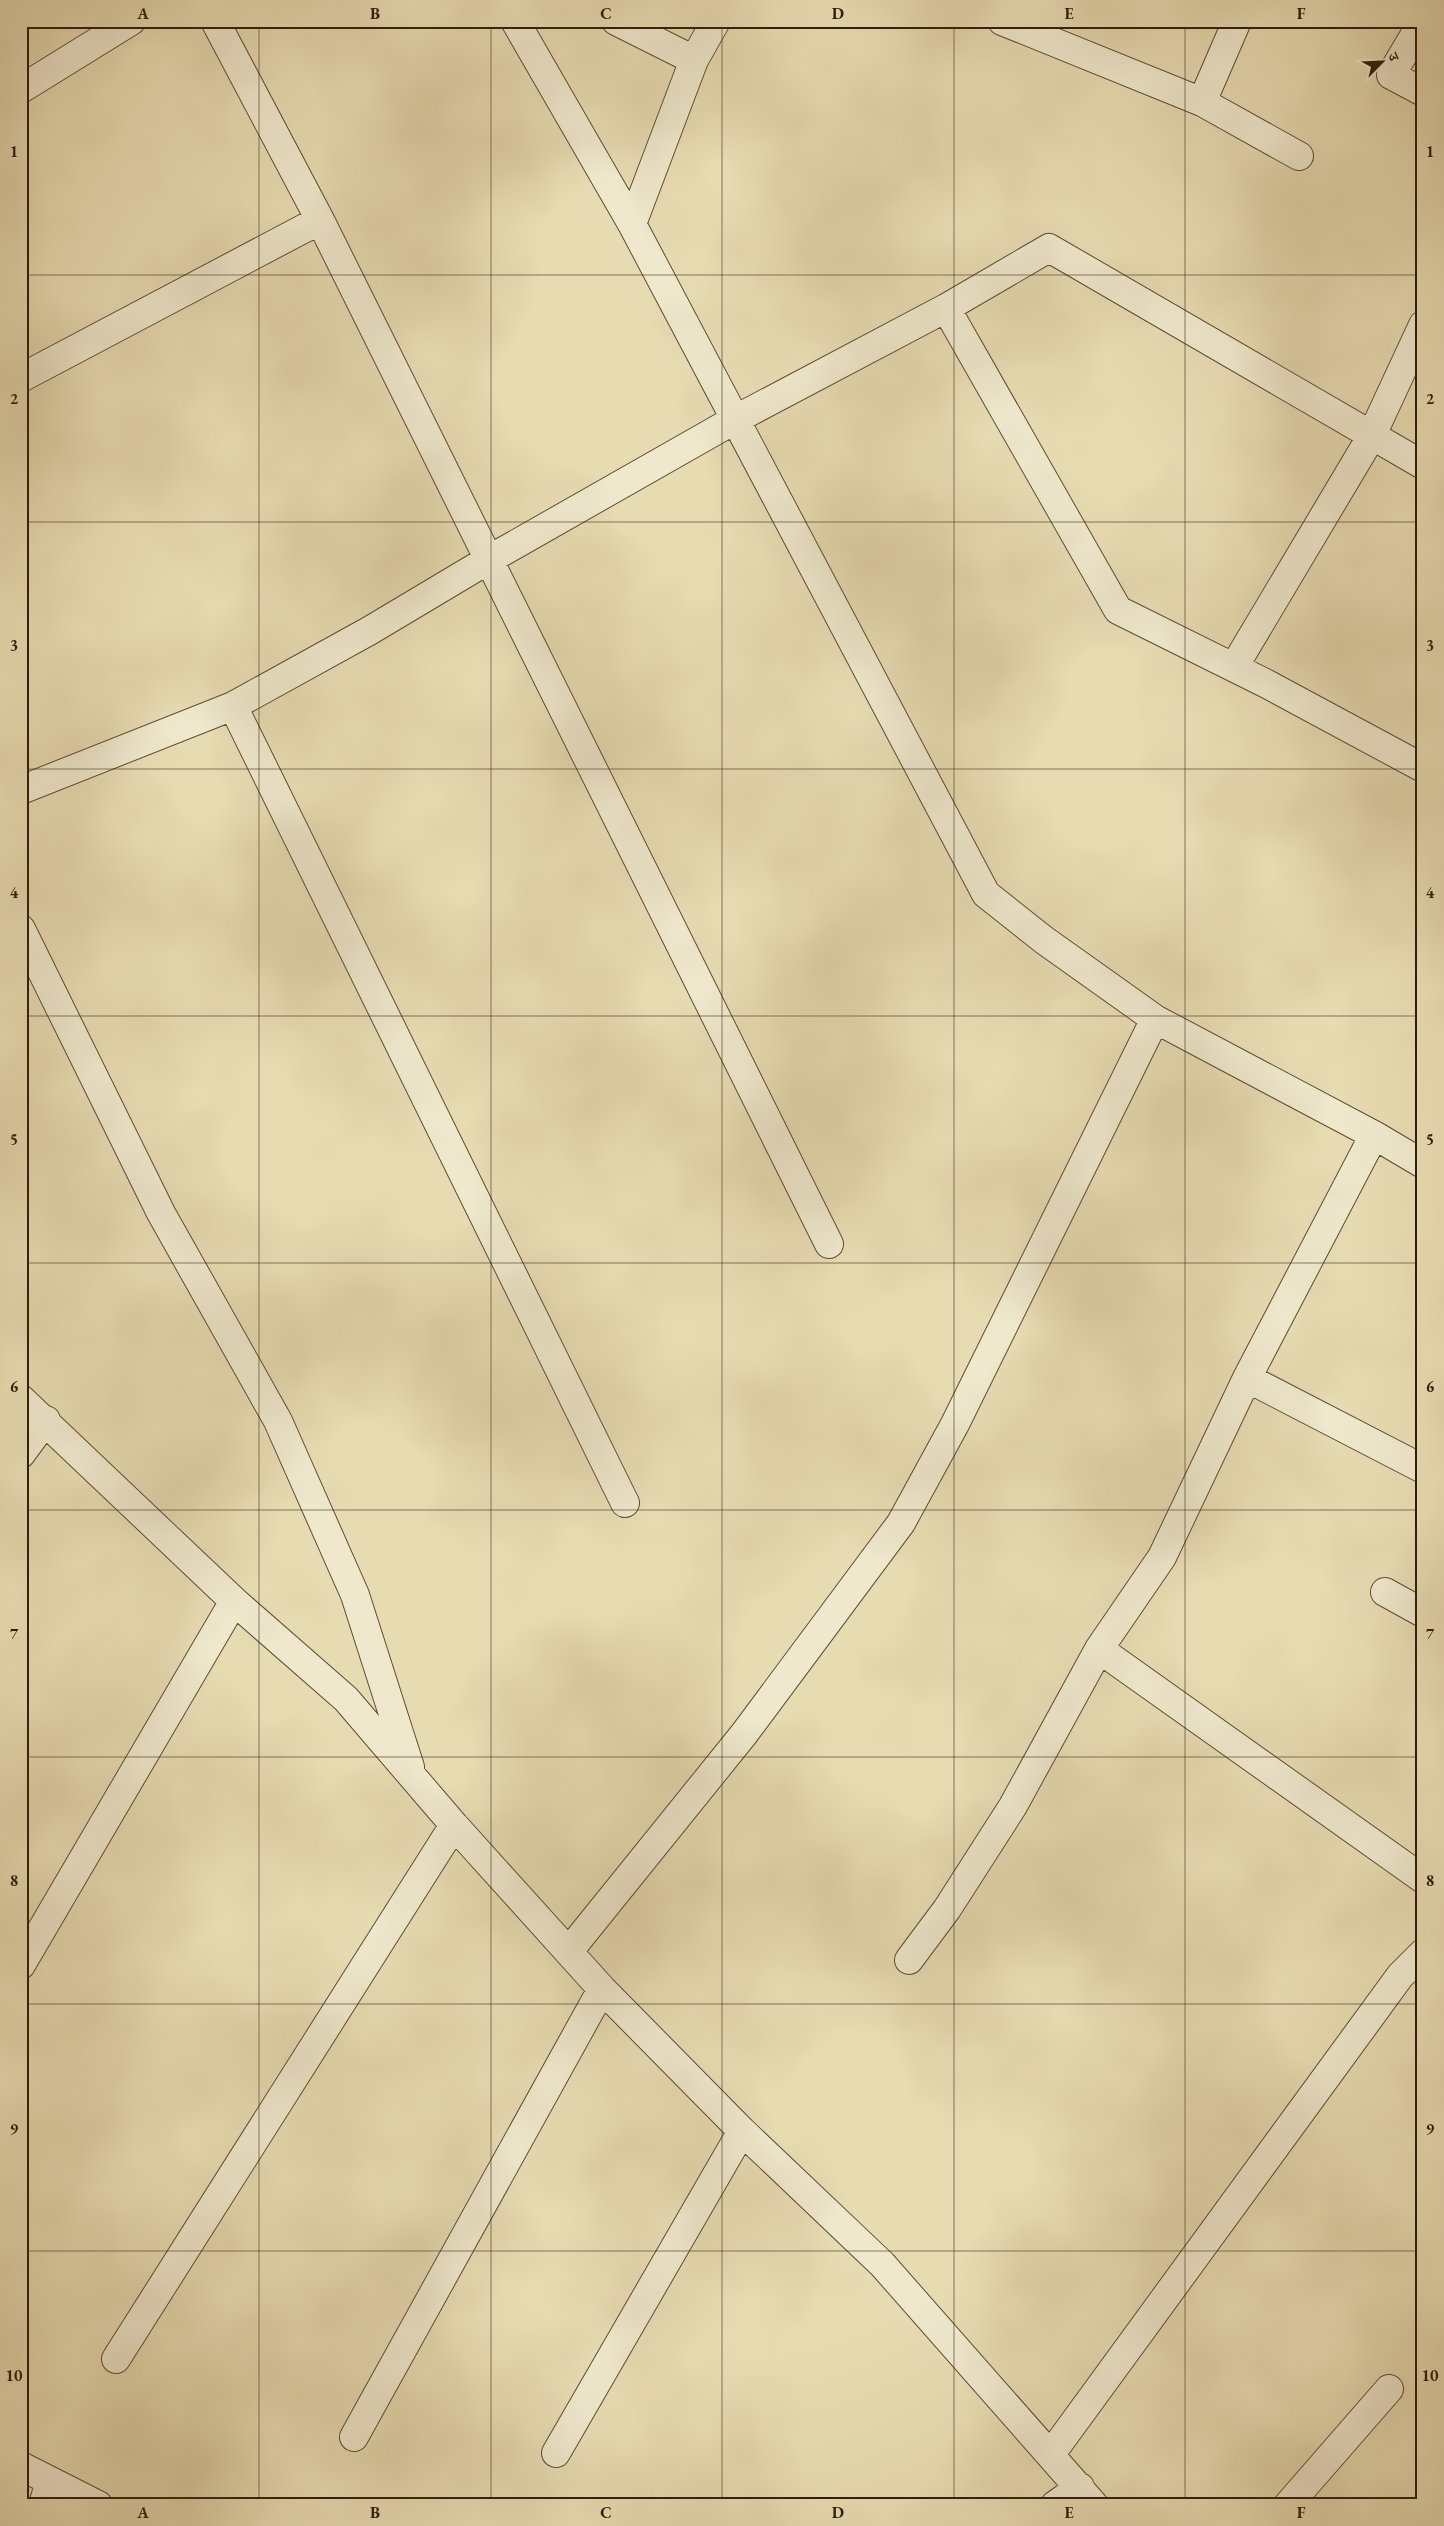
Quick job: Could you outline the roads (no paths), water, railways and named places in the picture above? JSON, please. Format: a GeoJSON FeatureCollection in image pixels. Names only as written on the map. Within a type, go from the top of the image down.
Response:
{"type":"FeatureCollection","features":[{"type":"Feature","properties":{"kind":"street"},"geometry":{"type":"LineString","coordinates":[[21,89],[131,21]]}},
{"type":"Feature","properties":{"kind":"street"},"geometry":{"type":"LineString","coordinates":[[215,21],[320,220],[829,1244]]}},
{"type":"Feature","properties":{"kind":"street"},"geometry":{"type":"LineString","coordinates":[[515,21],[632,224],[986,894],[1044,940],[1155,1019],[1374,1135],[1423,1164]]}},
{"type":"Feature","properties":{"kind":"street"},"geometry":{"type":"LineString","coordinates":[[616,21],[694,60]]}},
{"type":"Feature","properties":{"kind":"street"},"geometry":{"type":"LineString","coordinates":[[632,224],[694,60],[716,21]]}},
{"type":"Feature","properties":{"kind":"street"},"geometry":{"type":"LineString","coordinates":[[1002,21],[1202,102],[1299,156]]}},
{"type":"Feature","properties":{"kind":"street"},"geometry":{"type":"LineString","coordinates":[[1202,102],[1237,21]]}},
{"type":"Feature","properties":{"kind":"street"},"geometry":{"type":"LineString","coordinates":[[1423,21],[1391,75],[1423,92]]}},
{"type":"Feature","properties":{"kind":"street"},"geometry":{"type":"LineString","coordinates":[[21,378],[320,220]]}},
{"type":"Feature","properties":{"kind":"street"},"geometry":{"type":"LineString","coordinates":[[21,790],[233,706],[369,631],[488,560],[736,419],[946,308],[1049,248],[1423,465]]}},
{"type":"Feature","properties":{"kind":"street"},"geometry":{"type":"LineString","coordinates":[[946,308],[1118,610],[1234,667],[1423,768]]}},
{"type":"Feature","properties":{"kind":"street"},"geometry":{"type":"LineString","coordinates":[[1234,667],[1371,436],[1423,325]]}},
{"type":"Feature","properties":{"kind":"street"},"geometry":{"type":"LineString","coordinates":[[233,706],[625,1503]]}},
{"type":"Feature","properties":{"kind":"street"},"geometry":{"type":"LineString","coordinates":[[21,929],[161,1213],[278,1421],[356,1595],[414,1780]]}},
{"type":"Feature","properties":{"kind":"street"},"geometry":{"type":"LineString","coordinates":[[569,1951],[744,1734],[901,1523],[955,1424],[1155,1019]]}},
{"type":"Feature","properties":{"kind":"street"},"geometry":{"type":"LineString","coordinates":[[909,1960],[947,1909],[1013,1806],[1099,1649],[1162,1557],[1247,1378],[1374,1135]]}},
{"type":"Feature","properties":{"kind":"street"},"geometry":{"type":"LineString","coordinates":[[1247,1378],[1423,1469]]}},
{"type":"Feature","properties":{"kind":"street"},"geometry":{"type":"LineString","coordinates":[[21,1399],[46,1420],[234,1601],[346,1699],[414,1780],[602,1989],[742,2131],[882,2264],[1087,2496],[1055,2505]]}},
{"type":"Feature","properties":{"kind":"street"},"geometry":{"type":"LineString","coordinates":[[21,1454],[46,1420]]}},
{"type":"Feature","properties":{"kind":"street"},"geometry":{"type":"LineString","coordinates":[[1385,1592],[1423,1613]]}},
{"type":"Feature","properties":{"kind":"street"},"geometry":{"type":"LineString","coordinates":[[21,1965],[234,1601]]}},
{"type":"Feature","properties":{"kind":"street"},"geometry":{"type":"LineString","coordinates":[[1099,1649],[1423,1879]]}},
{"type":"Feature","properties":{"kind":"street"},"geometry":{"type":"LineString","coordinates":[[116,2359],[454,1825]]}},
{"type":"Feature","properties":{"kind":"street"},"geometry":{"type":"LineString","coordinates":[[1051,2454],[1400,1976],[1423,1954]]}},
{"type":"Feature","properties":{"kind":"street"},"geometry":{"type":"LineString","coordinates":[[354,2437],[602,1989]]}},
{"type":"Feature","properties":{"kind":"street"},"geometry":{"type":"LineString","coordinates":[[556,2453],[742,2131]]}},
{"type":"Feature","properties":{"kind":"street"},"geometry":{"type":"LineString","coordinates":[[1288,2505],[1389,2389]]}},
{"type":"Feature","properties":{"kind":"street"},"geometry":{"type":"LineString","coordinates":[[21,2466],[47,2493],[98,2505]]}}]}
